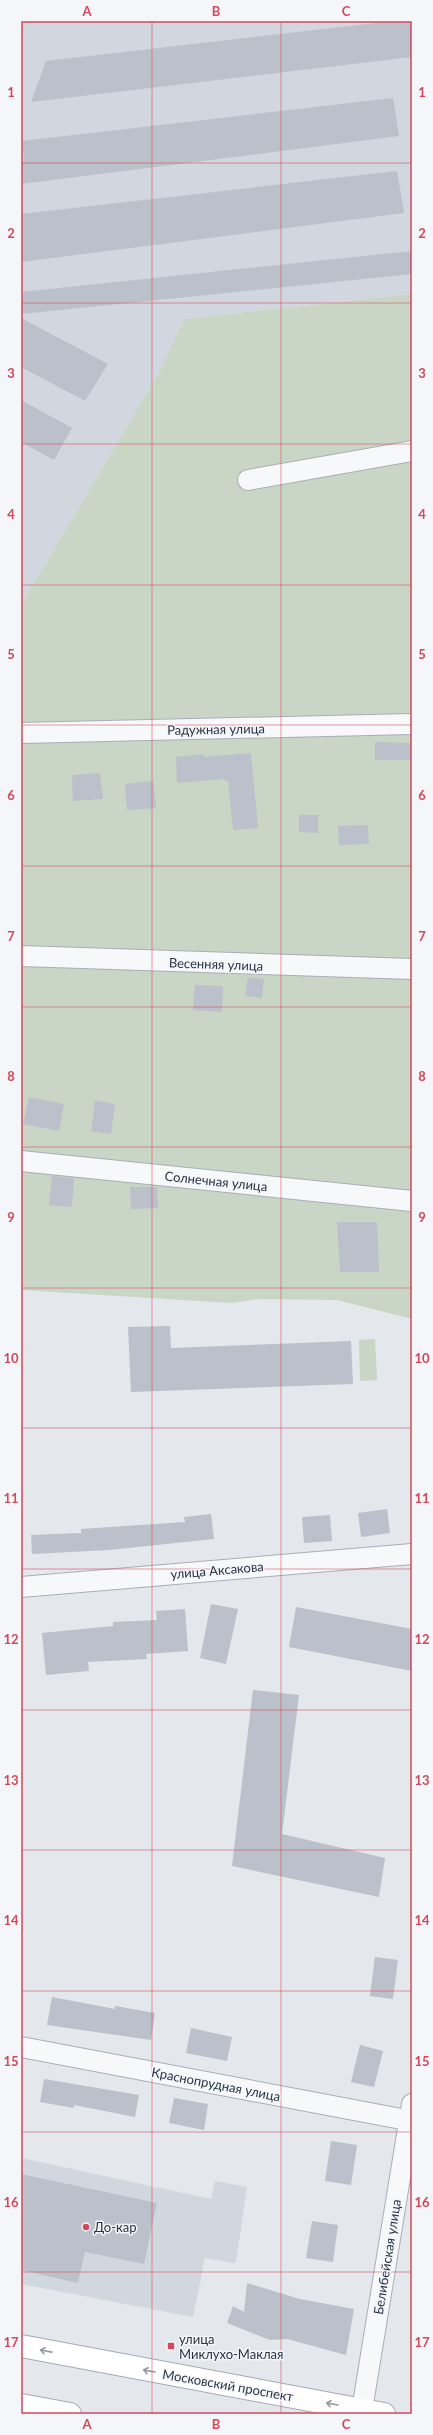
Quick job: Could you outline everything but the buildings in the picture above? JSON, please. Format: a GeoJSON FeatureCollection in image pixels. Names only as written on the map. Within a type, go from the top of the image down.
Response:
{"type":"FeatureCollection","features":[{"type":"Feature","properties":{"kind":"main road","name":"Московский проспект"},"geometry":{"type":"LineString","coordinates":[[21,2346],[384,2414]]}},
{"type":"Feature","properties":{"kind":"main road"},"geometry":{"type":"LineString","coordinates":[[21,2405],[70,2414]]}},
{"type":"Feature","properties":{"kind":"street"},"geometry":{"type":"LineString","coordinates":[[248,480],[412,451]]}},
{"type":"Feature","properties":{"kind":"street","name":"Радужная улица"},"geometry":{"type":"LineString","coordinates":[[21,733],[412,724]]}},
{"type":"Feature","properties":{"kind":"street","name":"Весенняя улица"},"geometry":{"type":"LineString","coordinates":[[21,956],[412,969]]}},
{"type":"Feature","properties":{"kind":"street","name":"Солнечная улица"},"geometry":{"type":"LineString","coordinates":[[21,1161],[412,1201]]}},
{"type":"Feature","properties":{"kind":"street","name":"улица Аксакова"},"geometry":{"type":"LineString","coordinates":[[21,1587],[412,1554]]}},
{"type":"Feature","properties":{"kind":"street","name":"Краснопрудная улица"},"geometry":{"type":"LineString","coordinates":[[21,2047],[411,2115]]}},
{"type":"Feature","properties":{"kind":"street","name":"Белибейская улица"},"geometry":{"type":"LineString","coordinates":[[362,2410],[411,2115]]}},
{"type":"Feature","properties":{"kind":"shaded area"},"geometry":{"type":"Polygon","coordinates":[[[21,21],[412,21],[412,294],[184,319],[159,373],[21,605],[21,21]]]}},
{"type":"Feature","properties":{"kind":"shaded area"},"geometry":{"type":"Polygon","coordinates":[[[21,2158],[211,2199],[215,2181],[247,2187],[236,2262],[233,2263],[205,2258],[193,2317],[21,2284],[21,2158]]]}},
{"type":"Feature","properties":{"kind":"green space"},"geometry":{"type":"Polygon","coordinates":[[[412,294],[412,1319],[337,1300],[258,1299],[232,1303],[21,1290],[21,605],[159,373],[184,319],[412,294]]]}},
{"type":"Feature","properties":{"kind":"green space"},"geometry":{"type":"Polygon","coordinates":[[[375,1339],[377,1380],[360,1381],[359,1340],[375,1339]]]}},
{"type":"Feature","properties":{"kind":"place","name":"До-кар"},"geometry":{"type":"Point","coordinates":[86,2227]}},
{"type":"Feature","properties":{"kind":"place","name":"улица Миклухо-Маклая"},"geometry":{"type":"Point","coordinates":[171,2346]}}]}
